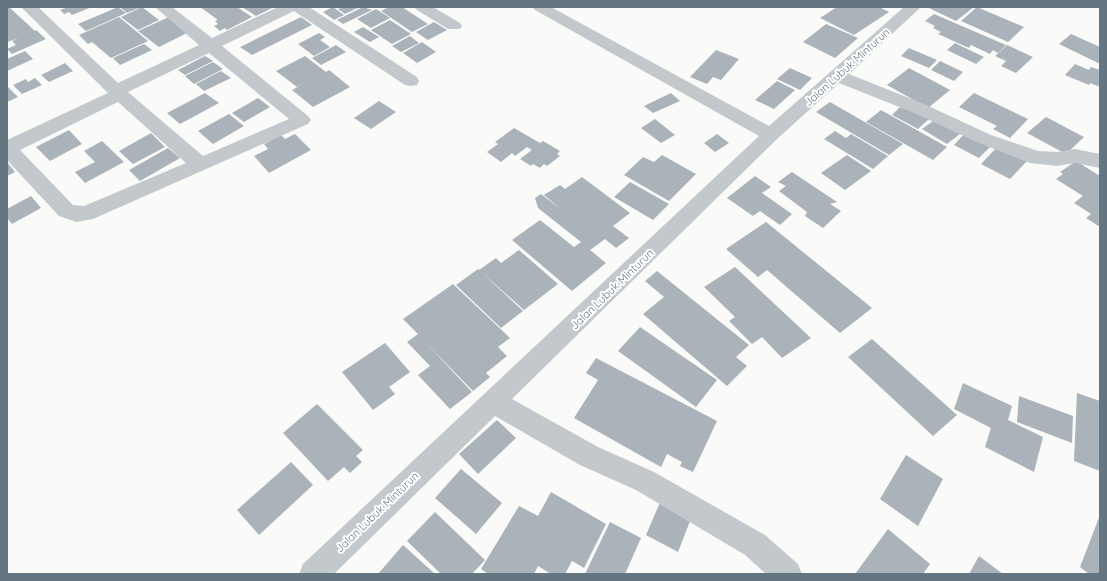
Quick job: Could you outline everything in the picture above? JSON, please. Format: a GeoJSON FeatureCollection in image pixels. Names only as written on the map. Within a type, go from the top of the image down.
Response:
{"type":"FeatureCollection","features":[{"type":"Feature","properties":{"kind":"street"},"geometry":{"type":"LineString","coordinates":[[29,7],[118,92],[200,164]]}},
{"type":"Feature","properties":{"kind":"street"},"geometry":{"type":"LineString","coordinates":[[162,7],[210,45],[302,120],[86,214],[76,214],[66,211],[7,148],[210,45],[290,7]]}},
{"type":"Feature","properties":{"kind":"street"},"geometry":{"type":"LineString","coordinates":[[299,7],[411,82]]}},
{"type":"Feature","properties":{"kind":"street"},"geometry":{"type":"LineString","coordinates":[[422,7],[454,26]]}},
{"type":"Feature","properties":{"kind":"street"},"geometry":{"type":"LineString","coordinates":[[540,7],[771,135]]}},
{"type":"Feature","properties":{"kind":"street","name":"Jalan Lubuk Minturun"},"geometry":{"type":"LineString","coordinates":[[313,574],[771,135],[913,7]]}},
{"type":"Feature","properties":{"kind":"street"},"geometry":{"type":"LineString","coordinates":[[838,76],[918,108],[985,139],[1037,158],[1057,159],[1075,156],[1100,161]]}},
{"type":"Feature","properties":{"kind":"street"},"geometry":{"type":"LineString","coordinates":[[494,402],[589,456],[645,481],[714,521],[755,545],[788,574]]}},
{"type":"Feature","properties":{"kind":"building"},"geometry":{"type":"Polygon","coordinates":[[[7,7],[9,7],[46,39],[12,54],[7,49],[16,45],[12,41],[19,38],[7,42],[7,7]]]}},
{"type":"Feature","properties":{"kind":"building"},"geometry":{"type":"Polygon","coordinates":[[[68,7],[92,7],[72,15],[69,12],[64,14],[60,10],[68,7]]]}},
{"type":"Feature","properties":{"kind":"building"},"geometry":{"type":"Polygon","coordinates":[[[118,7],[126,13],[86,31],[78,24],[118,7]]]}},
{"type":"Feature","properties":{"kind":"building"},"geometry":{"type":"Polygon","coordinates":[[[120,7],[141,7],[127,13],[120,7]]]}},
{"type":"Feature","properties":{"kind":"building"},"geometry":{"type":"Polygon","coordinates":[[[142,7],[159,20],[138,30],[121,17],[142,7]]]}},
{"type":"Feature","properties":{"kind":"building"},"geometry":{"type":"Polygon","coordinates":[[[200,7],[237,7],[252,17],[227,30],[225,28],[220,31],[214,26],[218,24],[215,21],[218,20],[200,7]]]}},
{"type":"Feature","properties":{"kind":"building"},"geometry":{"type":"Polygon","coordinates":[[[242,7],[274,7],[256,16],[242,7]]]}},
{"type":"Feature","properties":{"kind":"building"},"geometry":{"type":"Polygon","coordinates":[[[333,7],[344,15],[334,20],[323,12],[333,7]]]}},
{"type":"Feature","properties":{"kind":"building"},"geometry":{"type":"Polygon","coordinates":[[[343,7],[360,7],[345,14],[338,9],[343,7]]]}},
{"type":"Feature","properties":{"kind":"building"},"geometry":{"type":"Polygon","coordinates":[[[363,7],[372,10],[343,24],[337,20],[363,7]]]}},
{"type":"Feature","properties":{"kind":"building"},"geometry":{"type":"Polygon","coordinates":[[[389,7],[402,7],[428,24],[412,32],[381,11],[389,7]]]}},
{"type":"Feature","properties":{"kind":"building"},"geometry":{"type":"Polygon","coordinates":[[[837,7],[879,7],[889,12],[854,35],[820,18],[837,7]]]}},
{"type":"Feature","properties":{"kind":"building"},"geometry":{"type":"Polygon","coordinates":[[[974,7],[956,21],[929,8],[974,7]]]}},
{"type":"Feature","properties":{"kind":"building"},"geometry":{"type":"Polygon","coordinates":[[[977,7],[1024,27],[1008,42],[961,21],[977,7]]]}},
{"type":"Feature","properties":{"kind":"building"},"geometry":{"type":"Polygon","coordinates":[[[376,9],[390,18],[371,28],[357,19],[376,9]]]}},
{"type":"Feature","properties":{"kind":"building"},"geometry":{"type":"Polygon","coordinates":[[[934,14],[1006,45],[998,53],[993,50],[990,54],[971,45],[969,48],[938,34],[941,32],[933,28],[935,26],[925,21],[934,14]]]}},
{"type":"Feature","properties":{"kind":"building"},"geometry":{"type":"Polygon","coordinates":[[[119,17],[148,41],[111,58],[92,42],[88,44],[79,35],[119,17]]]}},
{"type":"Feature","properties":{"kind":"building"},"geometry":{"type":"Polygon","coordinates":[[[169,17],[189,32],[159,47],[138,31],[169,17]]]}},
{"type":"Feature","properties":{"kind":"building"},"geometry":{"type":"Polygon","coordinates":[[[301,17],[312,25],[252,55],[240,47],[301,17]]]}},
{"type":"Feature","properties":{"kind":"building"},"geometry":{"type":"Polygon","coordinates":[[[390,20],[411,34],[392,44],[371,30],[390,20]]]}},
{"type":"Feature","properties":{"kind":"building"},"geometry":{"type":"Polygon","coordinates":[[[434,22],[447,30],[428,40],[416,32],[434,22]]]}},
{"type":"Feature","properties":{"kind":"building"},"geometry":{"type":"Polygon","coordinates":[[[826,24],[858,38],[835,58],[803,42],[826,24]]]}},
{"type":"Feature","properties":{"kind":"building"},"geometry":{"type":"Polygon","coordinates":[[[363,27],[379,37],[370,42],[354,32],[363,27]]]}},
{"type":"Feature","properties":{"kind":"building"},"geometry":{"type":"Polygon","coordinates":[[[319,33],[325,37],[320,40],[330,47],[314,56],[298,44],[319,33]]]}},
{"type":"Feature","properties":{"kind":"building"},"geometry":{"type":"Polygon","coordinates":[[[1071,34],[1100,47],[1100,61],[1098,63],[1059,44],[1071,34]]]}},
{"type":"Feature","properties":{"kind":"building"},"geometry":{"type":"Polygon","coordinates":[[[410,36],[419,43],[401,52],[392,46],[410,36]]]}},
{"type":"Feature","properties":{"kind":"building"},"geometry":{"type":"Polygon","coordinates":[[[422,42],[436,52],[417,63],[403,53],[422,42]]]}},
{"type":"Feature","properties":{"kind":"building"},"geometry":{"type":"Polygon","coordinates":[[[955,43],[984,57],[976,64],[947,50],[955,43]]]}},
{"type":"Feature","properties":{"kind":"building"},"geometry":{"type":"Polygon","coordinates":[[[144,44],[152,50],[120,65],[113,58],[144,44]]]}},
{"type":"Feature","properties":{"kind":"building"},"geometry":{"type":"Polygon","coordinates":[[[336,45],[346,52],[321,65],[312,58],[336,45]]]}},
{"type":"Feature","properties":{"kind":"building"},"geometry":{"type":"Polygon","coordinates":[[[1007,45],[1033,57],[1016,73],[1001,66],[1006,61],[995,56],[1007,45]]]}},
{"type":"Feature","properties":{"kind":"building"},"geometry":{"type":"Polygon","coordinates":[[[909,48],[937,60],[929,68],[901,56],[909,48]]]}},
{"type":"Feature","properties":{"kind":"building"},"geometry":{"type":"Polygon","coordinates":[[[716,50],[739,59],[721,80],[713,77],[707,84],[690,77],[716,50]]]}},
{"type":"Feature","properties":{"kind":"building"},"geometry":{"type":"Polygon","coordinates":[[[25,51],[33,59],[7,71],[7,59],[25,51]]]}},
{"type":"Feature","properties":{"kind":"building"},"geometry":{"type":"Polygon","coordinates":[[[205,56],[213,61],[185,75],[178,70],[205,56]]]}},
{"type":"Feature","properties":{"kind":"building"},"geometry":{"type":"Polygon","coordinates":[[[305,56],[326,72],[329,70],[350,87],[313,107],[292,90],[305,83],[297,87],[276,71],[305,56]]]}},
{"type":"Feature","properties":{"kind":"building"},"geometry":{"type":"Polygon","coordinates":[[[940,61],[963,72],[954,81],[931,70],[940,61]]]}},
{"type":"Feature","properties":{"kind":"building"},"geometry":{"type":"Polygon","coordinates":[[[213,62],[223,69],[194,84],[185,76],[213,62]]]}},
{"type":"Feature","properties":{"kind":"building"},"geometry":{"type":"Polygon","coordinates":[[[65,63],[73,71],[49,82],[41,75],[65,63]]]}},
{"type":"Feature","properties":{"kind":"building"},"geometry":{"type":"Polygon","coordinates":[[[1075,64],[1089,70],[1091,67],[1100,70],[1100,87],[1090,83],[1089,85],[1065,75],[1075,64]]]}},
{"type":"Feature","properties":{"kind":"building"},"geometry":{"type":"Polygon","coordinates":[[[790,68],[812,78],[800,90],[777,79],[790,68]]]}},
{"type":"Feature","properties":{"kind":"building"},"geometry":{"type":"Polygon","coordinates":[[[909,68],[950,90],[928,108],[887,85],[909,68]]]}},
{"type":"Feature","properties":{"kind":"building"},"geometry":{"type":"Polygon","coordinates":[[[221,71],[231,78],[204,91],[196,84],[221,71]]]}},
{"type":"Feature","properties":{"kind":"building"},"geometry":{"type":"Polygon","coordinates":[[[35,78],[42,85],[22,94],[13,85],[26,79],[28,82],[35,78]]]}},
{"type":"Feature","properties":{"kind":"building"},"geometry":{"type":"Polygon","coordinates":[[[777,81],[795,90],[774,109],[755,100],[777,81]]]}},
{"type":"Feature","properties":{"kind":"building"},"geometry":{"type":"Polygon","coordinates":[[[8,87],[18,97],[7,102],[7,88],[8,87]]]}},
{"type":"Feature","properties":{"kind":"building"},"geometry":{"type":"Polygon","coordinates":[[[205,93],[219,103],[180,124],[167,113],[205,93]]]}},
{"type":"Feature","properties":{"kind":"building"},"geometry":{"type":"Polygon","coordinates":[[[671,93],[680,101],[653,113],[644,106],[671,93]]]}},
{"type":"Feature","properties":{"kind":"building"},"geometry":{"type":"Polygon","coordinates":[[[974,93],[1028,119],[1010,138],[993,129],[997,126],[959,107],[974,93]]]}},
{"type":"Feature","properties":{"kind":"building"},"geometry":{"type":"Polygon","coordinates":[[[258,98],[270,107],[244,122],[232,113],[258,98]]]}},
{"type":"Feature","properties":{"kind":"building"},"geometry":{"type":"Polygon","coordinates":[[[379,101],[396,112],[371,129],[354,118],[379,101]]]}},
{"type":"Feature","properties":{"kind":"building"},"geometry":{"type":"Polygon","coordinates":[[[830,102],[903,144],[889,155],[816,112],[830,102]]]}},
{"type":"Feature","properties":{"kind":"building"},"geometry":{"type":"Polygon","coordinates":[[[904,103],[931,117],[918,129],[892,115],[904,103]]]}},
{"type":"Feature","properties":{"kind":"building"},"geometry":{"type":"Polygon","coordinates":[[[881,110],[947,147],[933,160],[866,122],[881,110]]]}},
{"type":"Feature","properties":{"kind":"building"},"geometry":{"type":"Polygon","coordinates":[[[229,114],[244,126],[213,144],[198,131],[229,114]]]}},
{"type":"Feature","properties":{"kind":"building"},"geometry":{"type":"Polygon","coordinates":[[[1046,117],[1084,137],[1066,154],[1027,133],[1046,117]]]}},
{"type":"Feature","properties":{"kind":"building"},"geometry":{"type":"Polygon","coordinates":[[[655,119],[675,135],[661,143],[641,128],[655,119]]]}},
{"type":"Feature","properties":{"kind":"building"},"geometry":{"type":"Polygon","coordinates":[[[936,119],[960,134],[947,144],[922,129],[936,119]]]}},
{"type":"Feature","properties":{"kind":"building"},"geometry":{"type":"Polygon","coordinates":[[[514,128],[540,143],[543,141],[560,151],[557,154],[560,156],[547,166],[544,164],[540,168],[533,164],[531,166],[520,159],[532,150],[527,147],[515,156],[512,153],[501,162],[487,152],[498,144],[495,142],[514,128]]]}},
{"type":"Feature","properties":{"kind":"building"},"geometry":{"type":"Polygon","coordinates":[[[69,130],[82,144],[50,161],[36,147],[69,130]]]}},
{"type":"Feature","properties":{"kind":"building"},"geometry":{"type":"Polygon","coordinates":[[[835,131],[846,138],[851,134],[888,156],[873,169],[824,139],[835,131]]]}},
{"type":"Feature","properties":{"kind":"building"},"geometry":{"type":"Polygon","coordinates":[[[966,132],[992,145],[979,158],[954,145],[966,132]]]}},
{"type":"Feature","properties":{"kind":"building"},"geometry":{"type":"Polygon","coordinates":[[[151,133],[165,147],[133,164],[119,151],[151,133]]]}},
{"type":"Feature","properties":{"kind":"building"},"geometry":{"type":"Polygon","coordinates":[[[295,134],[311,150],[269,173],[254,156],[268,149],[264,144],[281,135],[285,139],[295,134]]]}},
{"type":"Feature","properties":{"kind":"building"},"geometry":{"type":"Polygon","coordinates":[[[717,134],[729,143],[715,152],[704,143],[717,134]]]}},
{"type":"Feature","properties":{"kind":"building"},"geometry":{"type":"Polygon","coordinates":[[[102,141],[124,162],[85,183],[75,172],[95,162],[84,151],[102,141]]]}},
{"type":"Feature","properties":{"kind":"building"},"geometry":{"type":"Polygon","coordinates":[[[998,146],[1027,161],[1010,179],[981,164],[998,146]]]}},
{"type":"Feature","properties":{"kind":"building"},"geometry":{"type":"Polygon","coordinates":[[[168,148],[180,158],[140,181],[129,170],[168,148]]]}},
{"type":"Feature","properties":{"kind":"building"},"geometry":{"type":"Polygon","coordinates":[[[662,155],[696,174],[669,201],[624,175],[643,157],[654,162],[662,155]]]}},
{"type":"Feature","properties":{"kind":"building"},"geometry":{"type":"Polygon","coordinates":[[[847,155],[871,171],[845,190],[821,173],[847,155]]]}},
{"type":"Feature","properties":{"kind":"building"},"geometry":{"type":"Polygon","coordinates":[[[1076,161],[1100,176],[1100,227],[1086,218],[1091,214],[1074,203],[1083,196],[1056,179],[1063,174],[1060,172],[1076,161]]]}},
{"type":"Feature","properties":{"kind":"building"},"geometry":{"type":"Polygon","coordinates":[[[7,162],[15,172],[7,176],[7,162]]]}},
{"type":"Feature","properties":{"kind":"building"},"geometry":{"type":"Polygon","coordinates":[[[792,172],[837,202],[830,204],[841,211],[823,228],[805,216],[807,212],[779,191],[786,186],[778,182],[792,172]]]}},
{"type":"Feature","properties":{"kind":"building"},"geometry":{"type":"Polygon","coordinates":[[[755,176],[771,187],[762,193],[792,214],[780,225],[760,211],[753,216],[727,198],[755,176]]]}},
{"type":"Feature","properties":{"kind":"building"},"geometry":{"type":"Polygon","coordinates":[[[582,177],[630,213],[613,226],[629,238],[616,248],[605,239],[590,250],[606,263],[572,291],[512,240],[540,220],[574,247],[581,242],[538,208],[535,198],[541,194],[562,210],[544,195],[560,185],[565,189],[582,177]]]}},
{"type":"Feature","properties":{"kind":"building"},"geometry":{"type":"Polygon","coordinates":[[[630,182],[669,204],[653,220],[614,197],[630,182]]]}},
{"type":"Feature","properties":{"kind":"building"},"geometry":{"type":"Polygon","coordinates":[[[31,196],[41,208],[12,224],[7,218],[7,209],[31,196]]]}},
{"type":"Feature","properties":{"kind":"building"},"geometry":{"type":"Polygon","coordinates":[[[766,222],[872,308],[840,333],[767,270],[758,277],[726,249],[766,222]]]}},
{"type":"Feature","properties":{"kind":"building"},"geometry":{"type":"Polygon","coordinates":[[[519,250],[558,284],[524,310],[479,270],[496,258],[501,263],[519,250]]]}},
{"type":"Feature","properties":{"kind":"building"},"geometry":{"type":"Polygon","coordinates":[[[735,267],[811,338],[782,358],[762,337],[752,344],[729,321],[735,317],[704,287],[735,267]]]}},
{"type":"Feature","properties":{"kind":"building"},"geometry":{"type":"Polygon","coordinates":[[[478,269],[523,311],[501,328],[456,285],[478,269]]]}},
{"type":"Feature","properties":{"kind":"building"},"geometry":{"type":"Polygon","coordinates":[[[657,271],[749,345],[736,357],[747,366],[727,386],[643,314],[664,297],[645,281],[657,271]]]}},
{"type":"Feature","properties":{"kind":"building"},"geometry":{"type":"Polygon","coordinates":[[[453,284],[510,338],[498,347],[507,356],[486,373],[490,377],[473,391],[425,342],[472,392],[450,409],[418,375],[430,366],[407,342],[418,334],[403,319],[453,284]]]}},
{"type":"Feature","properties":{"kind":"building"},"geometry":{"type":"Polygon","coordinates":[[[640,327],[717,380],[696,407],[618,351],[640,327]]]}},
{"type":"Feature","properties":{"kind":"building"},"geometry":{"type":"Polygon","coordinates":[[[872,339],[957,415],[933,436],[848,357],[872,339]]]}},
{"type":"Feature","properties":{"kind":"building"},"geometry":{"type":"Polygon","coordinates":[[[385,343],[410,372],[389,387],[395,394],[373,410],[342,372],[385,343]]]}},
{"type":"Feature","properties":{"kind":"building"},"geometry":{"type":"Polygon","coordinates":[[[596,358],[717,421],[693,472],[680,466],[682,462],[667,454],[661,467],[574,418],[598,380],[586,373],[596,358]]]}},
{"type":"Feature","properties":{"kind":"building"},"geometry":{"type":"Polygon","coordinates":[[[963,383],[1012,406],[1008,420],[1043,437],[1034,472],[985,447],[991,428],[954,409],[963,383]]]}},
{"type":"Feature","properties":{"kind":"building"},"geometry":{"type":"Polygon","coordinates":[[[1077,393],[1100,401],[1100,471],[1074,461],[1077,393]]]}},
{"type":"Feature","properties":{"kind":"building"},"geometry":{"type":"Polygon","coordinates":[[[1019,396],[1073,416],[1072,443],[1017,422],[1019,396]]]}},
{"type":"Feature","properties":{"kind":"building"},"geometry":{"type":"Polygon","coordinates":[[[317,404],[363,450],[356,456],[362,462],[350,473],[344,467],[328,481],[283,433],[317,404]]]}},
{"type":"Feature","properties":{"kind":"building"},"geometry":{"type":"Polygon","coordinates":[[[497,420],[516,438],[478,474],[459,454],[497,420]]]}},
{"type":"Feature","properties":{"kind":"building"},"geometry":{"type":"Polygon","coordinates":[[[906,455],[943,479],[918,526],[880,499],[906,455]]]}},
{"type":"Feature","properties":{"kind":"building"},"geometry":{"type":"Polygon","coordinates":[[[291,462],[313,485],[259,535],[237,510],[291,462]]]}},
{"type":"Feature","properties":{"kind":"building"},"geometry":{"type":"Polygon","coordinates":[[[461,469],[502,503],[476,534],[435,498],[461,469]]]}},
{"type":"Feature","properties":{"kind":"building"},"geometry":{"type":"Polygon","coordinates":[[[551,492],[606,524],[584,568],[572,561],[565,574],[551,574],[538,566],[534,574],[488,574],[481,569],[519,506],[538,516],[551,492]]]}},
{"type":"Feature","properties":{"kind":"building"},"geometry":{"type":"Polygon","coordinates":[[[661,500],[692,516],[678,552],[646,535],[661,500]]]}},
{"type":"Feature","properties":{"kind":"building"},"geometry":{"type":"Polygon","coordinates":[[[435,512],[485,560],[472,574],[441,574],[407,541],[435,512]]]}},
{"type":"Feature","properties":{"kind":"building"},"geometry":{"type":"Polygon","coordinates":[[[1100,515],[1100,574],[1089,574],[1080,567],[1100,515]]]}},
{"type":"Feature","properties":{"kind":"building"},"geometry":{"type":"Polygon","coordinates":[[[610,522],[641,538],[625,574],[585,574],[610,522]]]}},
{"type":"Feature","properties":{"kind":"building"},"geometry":{"type":"Polygon","coordinates":[[[888,529],[930,564],[923,574],[855,574],[888,529]]]}},
{"type":"Feature","properties":{"kind":"building"},"geometry":{"type":"Polygon","coordinates":[[[403,545],[435,574],[378,574],[403,545]]]}},
{"type":"Feature","properties":{"kind":"building"},"geometry":{"type":"Polygon","coordinates":[[[979,556],[1003,574],[969,574],[979,556]]]}}]}
